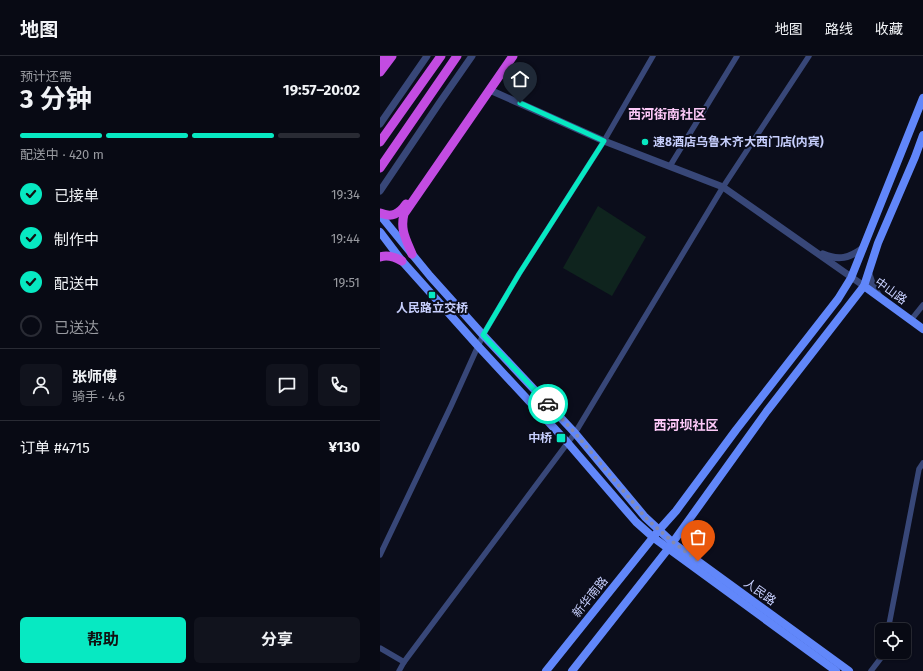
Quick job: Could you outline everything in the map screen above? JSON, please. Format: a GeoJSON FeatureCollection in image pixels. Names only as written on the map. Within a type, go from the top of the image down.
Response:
{"type":"FeatureCollection","features":[{"type":"Feature","properties":{"kind":"highway"},"geometry":{"type":"LineString","coordinates":[[380,61],[384,56]]}},
{"type":"Feature","properties":{"kind":"highway"},"geometry":{"type":"LineString","coordinates":[[380,72],[392,56]]}},
{"type":"Feature","properties":{"kind":"highway"},"geometry":{"type":"LineString","coordinates":[[380,142],[441,56]]}},
{"type":"Feature","properties":{"kind":"highway"},"geometry":{"type":"LineString","coordinates":[[380,168],[457,56]]}},
{"type":"Feature","properties":{"kind":"highway"},"geometry":{"type":"LineString","coordinates":[[380,214],[392,215],[402,209],[508,56]]}},
{"type":"Feature","properties":{"kind":"highway"},"geometry":{"type":"LineString","coordinates":[[412,254],[402,229],[404,214],[512,56]]}},
{"type":"Feature","properties":{"kind":"highway"},"geometry":{"type":"LineString","coordinates":[[380,257],[395,257],[402,261]]}},
{"type":"Feature","properties":{"kind":"main road","name":"新华南路"},"geometry":{"type":"LineString","coordinates":[[546,671],[659,530],[676,511],[736,430],[838,299],[852,278],[923,98]]}},
{"type":"Feature","properties":{"kind":"main road"},"geometry":{"type":"LineString","coordinates":[[572,671],[671,546],[767,411],[864,286],[878,243],[923,135]]}},
{"type":"Feature","properties":{"kind":"main road","name":"人民路"},"geometry":{"type":"LineString","coordinates":[[380,214],[412,254],[483,335],[575,433],[645,517],[659,530],[671,546],[836,671]]}},
{"type":"Feature","properties":{"kind":"main road","name":"人民路"},"geometry":{"type":"LineString","coordinates":[[380,232],[402,261],[567,442],[636,522],[654,538],[671,546],[849,671]]}},
{"type":"Feature","properties":{"kind":"main road","name":"中山路"},"geometry":{"type":"LineString","coordinates":[[864,286],[923,329]]}},
{"type":"Feature","properties":{"kind":"street"},"geometry":{"type":"LineString","coordinates":[[380,124],[427,56]]}},
{"type":"Feature","properties":{"kind":"street"},"geometry":{"type":"LineString","coordinates":[[380,191],[472,56]]}},
{"type":"Feature","properties":{"kind":"street"},"geometry":{"type":"LineString","coordinates":[[380,555],[483,335],[519,274],[604,141],[653,56]]}},
{"type":"Feature","properties":{"kind":"street"},"geometry":{"type":"LineString","coordinates":[[670,166],[737,56]]}},
{"type":"Feature","properties":{"kind":"street"},"geometry":{"type":"LineString","coordinates":[[398,671],[575,433],[723,187],[809,56]]}},
{"type":"Feature","properties":{"kind":"street"},"geometry":{"type":"LineString","coordinates":[[492,91],[604,141],[723,187],[864,286]]}},
{"type":"Feature","properties":{"kind":"street"},"geometry":{"type":"LineString","coordinates":[[812,250],[831,258],[843,258],[854,255],[863,248]]}},
{"type":"Feature","properties":{"kind":"street"},"geometry":{"type":"LineString","coordinates":[[869,274],[873,286],[879,296],[888,304]]}},
{"type":"Feature","properties":{"kind":"street"},"geometry":{"type":"LineString","coordinates":[[911,320],[923,305]]}},
{"type":"Feature","properties":{"kind":"street"},"geometry":{"type":"LineString","coordinates":[[889,623],[919,469],[923,463]]}},
{"type":"Feature","properties":{"kind":"street"},"geometry":{"type":"LineString","coordinates":[[380,648],[404,662]]}},
{"type":"Feature","properties":{"kind":"street"},"geometry":{"type":"LineString","coordinates":[[872,671],[880,659]]}},
{"type":"Feature","properties":{"kind":"green space"},"geometry":{"type":"Polygon","coordinates":[[[598,206],[646,237],[612,296],[563,268],[598,206]]]}},
{"type":"Feature","properties":{"kind":"way so far"},"geometry":{"type":"LineString","coordinates":[[548,404],[575,433],[645,517],[673,542],[698,561]]}},
{"type":"Feature","properties":{"kind":"place","name":"速8酒店乌鲁木齐大西门店(内宾)"},"geometry":{"type":"Point","coordinates":[645,142]}},
{"type":"Feature","properties":{"kind":"place","name":"人民路立交桥"},"geometry":{"type":"Point","coordinates":[432,295]}},
{"type":"Feature","properties":{"kind":"place","name":"中桥"},"geometry":{"type":"Point","coordinates":[561,438]}},
{"type":"Feature","properties":{"kind":"district","name":"西河街南社区"},"geometry":{"type":"Point","coordinates":[667,114]}},
{"type":"Feature","properties":{"kind":"district","name":"西河坝社区"},"geometry":{"type":"Point","coordinates":[686,425]}},
{"type":"Feature","properties":{"kind":"route"},"geometry":{"type":"LineString","coordinates":[[520,103],[604,141],[519,274],[483,335],[548,404]]}}]}
